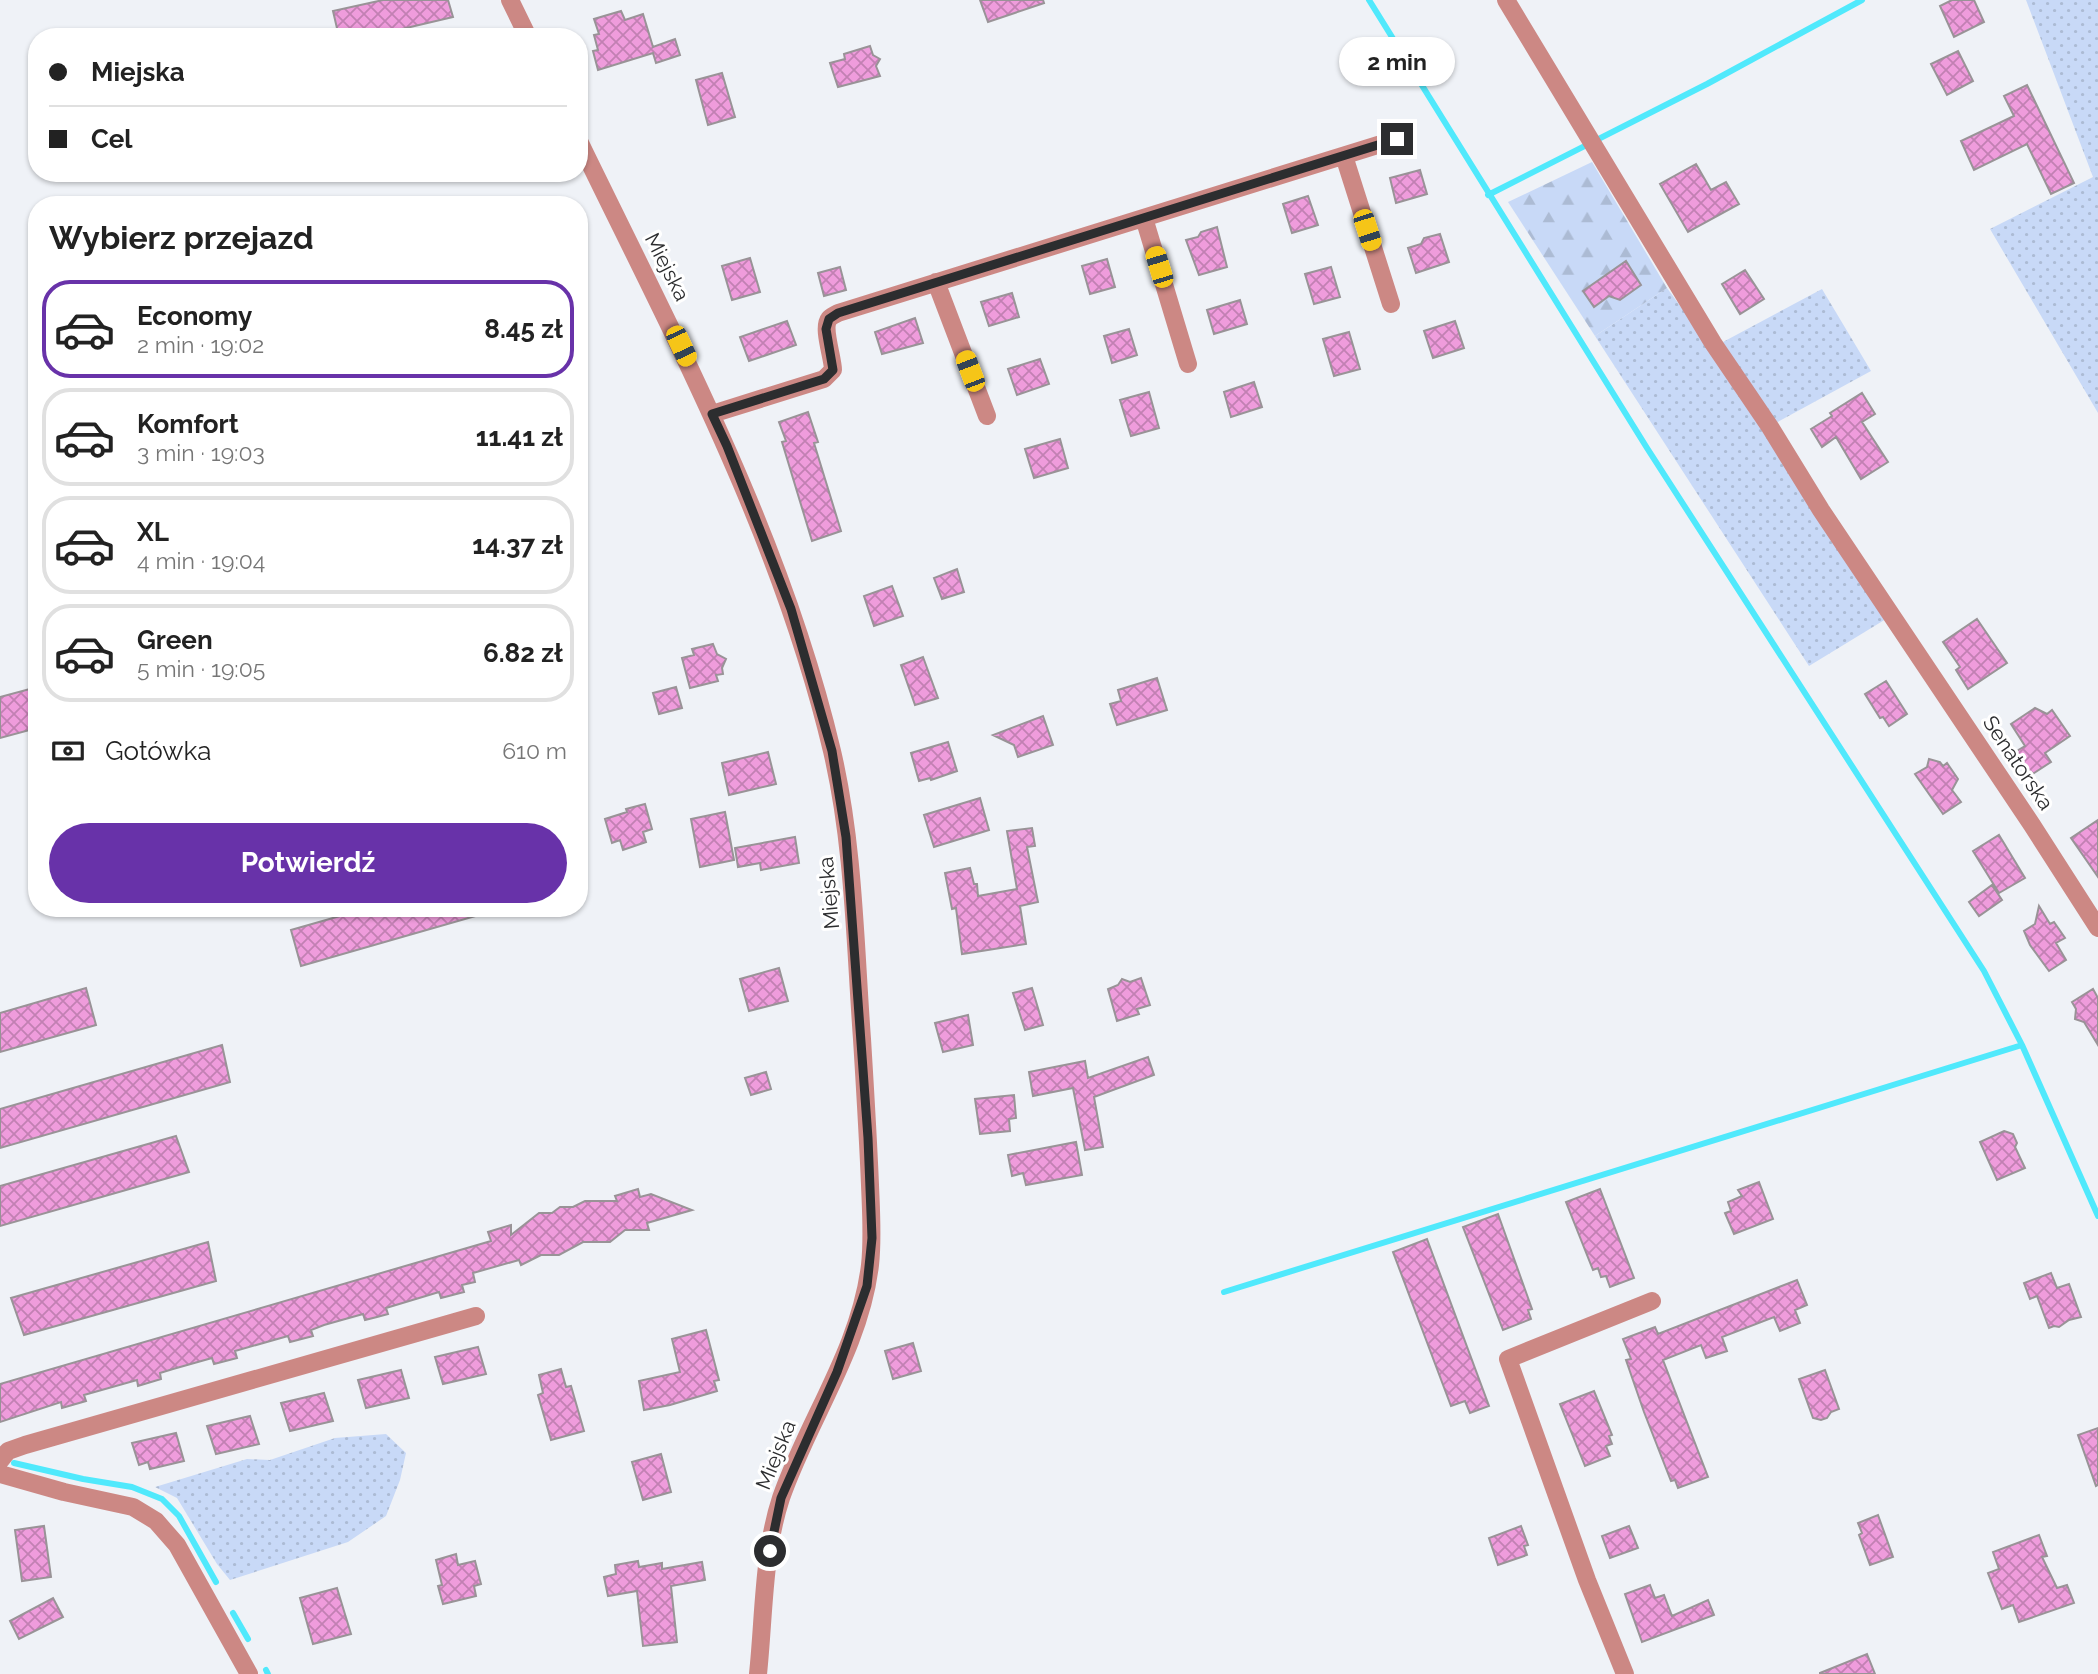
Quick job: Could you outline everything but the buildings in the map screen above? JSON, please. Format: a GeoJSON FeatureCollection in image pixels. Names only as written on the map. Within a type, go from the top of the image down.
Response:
{"type":"FeatureCollection","features":[{"type":"Feature","properties":{"kind":"street"},"geometry":{"type":"LineString","coordinates":[[510,0],[524,28]]}},
{"type":"Feature","properties":{"kind":"street","name":"Senatorska"},"geometry":{"type":"LineString","coordinates":[[1506,0],[1713,343],[2098,928]]}},
{"type":"Feature","properties":{"kind":"street"},"geometry":{"type":"LineString","coordinates":[[712,414],[824,379],[833,370],[826,329],[829,319],[838,313],[1397,139]]}},
{"type":"Feature","properties":{"kind":"street"},"geometry":{"type":"LineString","coordinates":[[1344,156],[1391,303]]}},
{"type":"Feature","properties":{"kind":"street","name":"Miejska"},"geometry":{"type":"LineString","coordinates":[[588,159],[681,346],[727,446],[791,609],[832,751],[846,837],[855,931],[869,1173],[872,1238],[867,1286],[842,1360],[781,1498],[770,1551],[758,1674]]}},
{"type":"Feature","properties":{"kind":"street"},"geometry":{"type":"LineString","coordinates":[[1144,218],[1188,364]]}},
{"type":"Feature","properties":{"kind":"street"},"geometry":{"type":"LineString","coordinates":[[936,282],[987,416]]}},
{"type":"Feature","properties":{"kind":"street"},"geometry":{"type":"LineString","coordinates":[[1625,1674],[1587,1580],[1508,1359],[1652,1301]]}},
{"type":"Feature","properties":{"kind":"street"},"geometry":{"type":"LineString","coordinates":[[0,1461],[8,1451],[476,1316]]}},
{"type":"Feature","properties":{"kind":"street"},"geometry":{"type":"LineString","coordinates":[[0,1474],[133,1507],[156,1521],[177,1545],[249,1674]]}},
{"type":"Feature","properties":{"kind":"green space"},"geometry":{"type":"Polygon","coordinates":[[[2026,0],[2098,0],[2098,413],[1990,229],[2093,177],[2026,0]]]}},
{"type":"Feature","properties":{"kind":"green space"},"geometry":{"type":"Polygon","coordinates":[[[1592,162],[1667,288],[1595,336],[1508,202],[1592,162]]]}},
{"type":"Feature","properties":{"kind":"green space"},"geometry":{"type":"Polygon","coordinates":[[[1667,288],[1714,352],[1886,619],[1809,666],[1595,336],[1667,288]]]}},
{"type":"Feature","properties":{"kind":"green space"},"geometry":{"type":"Polygon","coordinates":[[[1822,289],[1871,371],[1774,424],[1723,342],[1822,289]]]}},
{"type":"Feature","properties":{"kind":"green space"},"geometry":{"type":"Polygon","coordinates":[[[386,1434],[406,1453],[400,1480],[386,1516],[348,1542],[230,1580],[217,1564],[177,1498],[155,1487],[247,1459],[270,1460],[335,1438],[386,1434]]]}},
{"type":"Feature","properties":{"kind":"waterway"},"geometry":{"type":"LineString","coordinates":[[1369,0],[1647,448],[1984,971],[2022,1045],[2098,1216]]}},
{"type":"Feature","properties":{"kind":"waterway"},"geometry":{"type":"LineString","coordinates":[[1488,195],[1707,84],[1862,0]]}},
{"type":"Feature","properties":{"kind":"waterway"},"geometry":{"type":"LineString","coordinates":[[1224,1292],[2022,1045]]}},
{"type":"Feature","properties":{"kind":"waterway"},"geometry":{"type":"LineString","coordinates":[[14,1463],[132,1487],[162,1499],[179,1516],[216,1582]]}},
{"type":"Feature","properties":{"kind":"waterway"},"geometry":{"type":"LineString","coordinates":[[233,1613],[248,1639]]}},
{"type":"Feature","properties":{"kind":"waterway"},"geometry":{"type":"LineString","coordinates":[[266,1670],[268,1674]]}},
{"type":"Feature","properties":{"kind":"route"},"geometry":{"type":"LineString","coordinates":[[770,1551],[781,1498],[850,1340],[867,1286],[872,1238],[868,1138],[846,837],[832,751],[791,609],[712,414],[824,379],[833,370],[826,329],[829,319],[838,313],[1397,139]]}}]}
